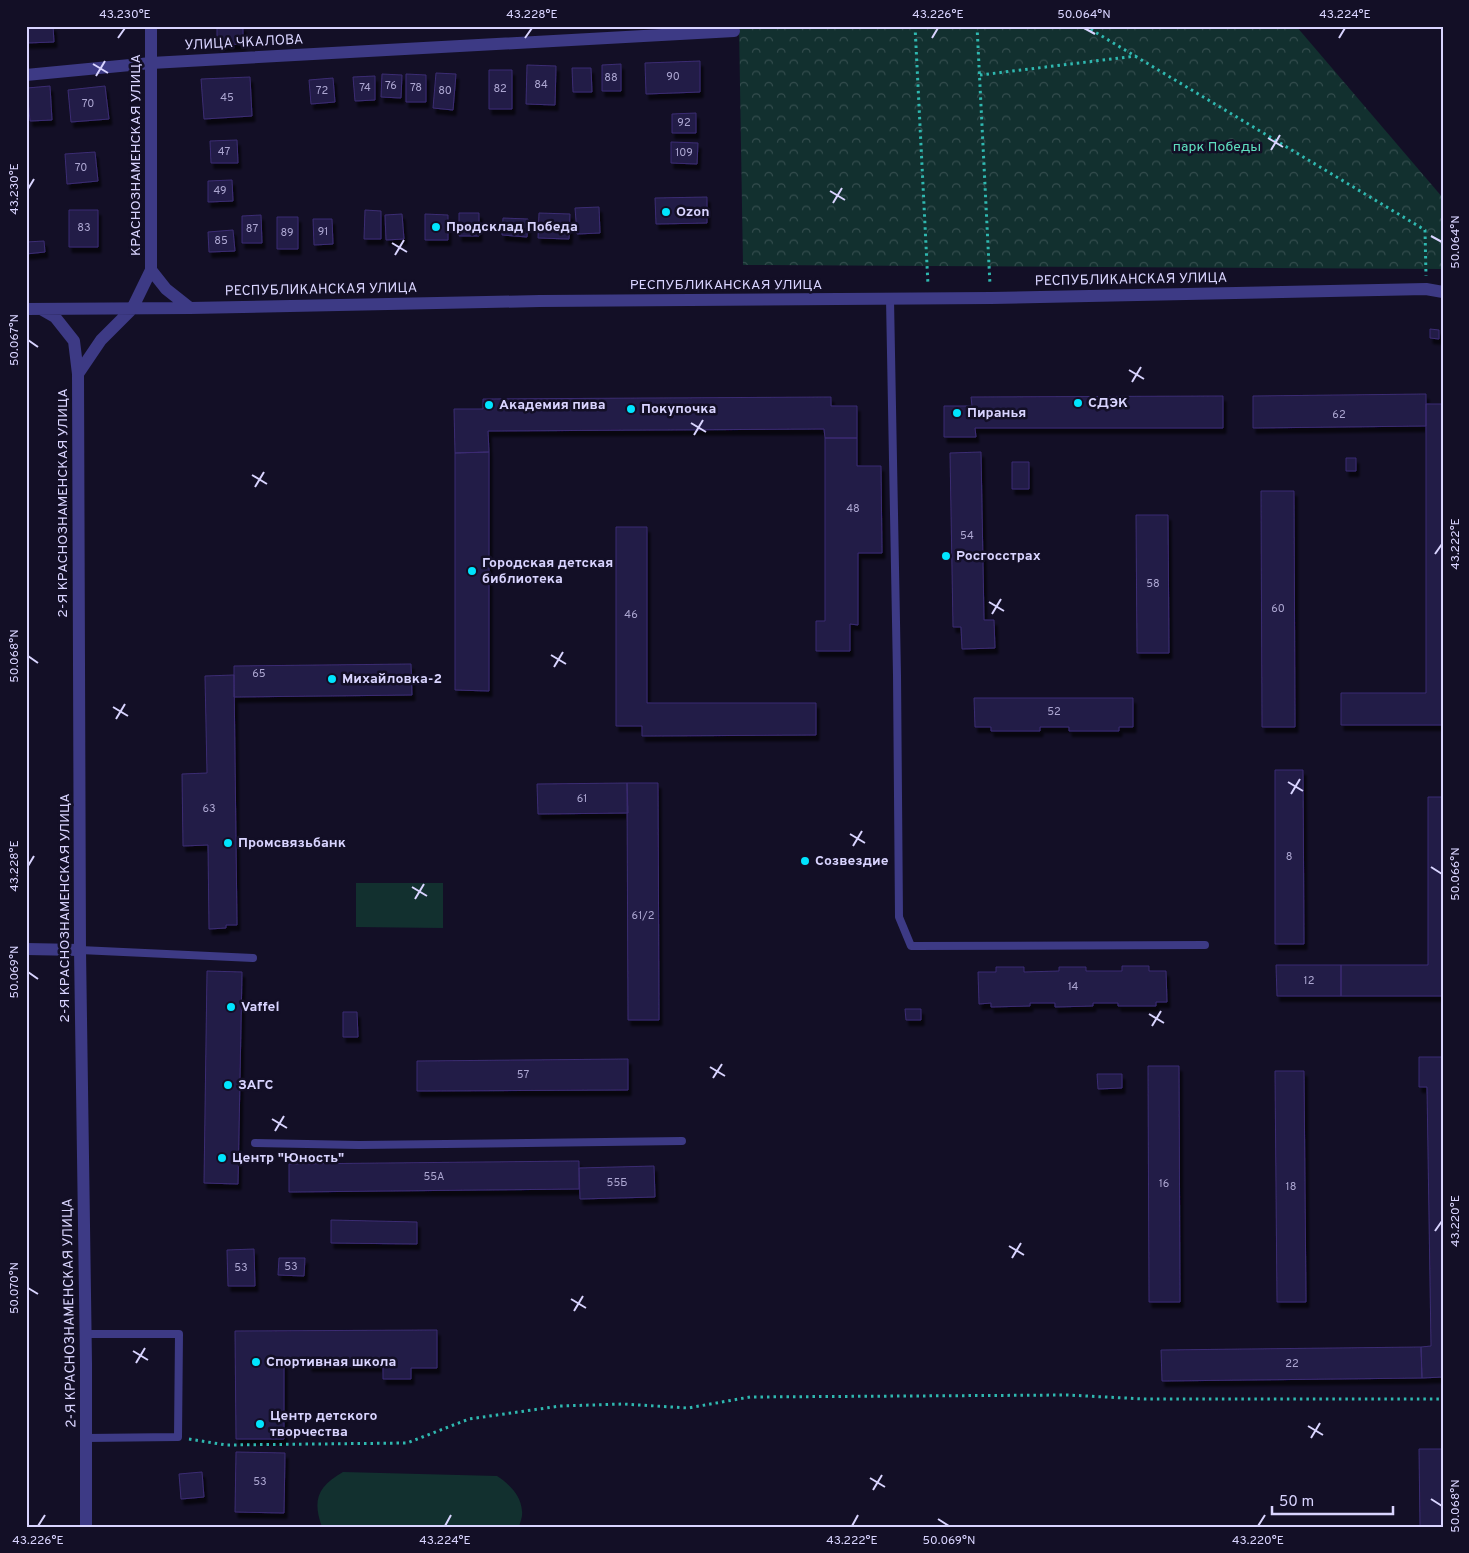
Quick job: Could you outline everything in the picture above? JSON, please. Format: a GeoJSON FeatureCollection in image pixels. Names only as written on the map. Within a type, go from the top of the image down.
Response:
{"type":"FeatureCollection","features":[{"type":"Feature","properties":{"kind":"street","name":"КРАСНОЗНАМЕНСКАЯ УЛИЦА"},"geometry":{"type":"LineString","coordinates":[[132,309],[151,270],[151,26]]}},
{"type":"Feature","properties":{"kind":"street","name":"УЛИЦА ЧКАЛОВА"},"geometry":{"type":"LineString","coordinates":[[26,75],[151,63],[734,31]]}},
{"type":"Feature","properties":{"kind":"street"},"geometry":{"type":"LineString","coordinates":[[151,270],[166,289],[190,308]]}},
{"type":"Feature","properties":{"kind":"street","name":"РЕСПУБЛИКАНСКАЯ УЛИЦА"},"geometry":{"type":"LineString","coordinates":[[26,309],[132,309],[540,301],[929,299],[1426,289],[1443,292]]}},
{"type":"Feature","properties":{"kind":"street"},"geometry":{"type":"LineString","coordinates":[[41,309],[55,318],[74,341],[78,374]]}},
{"type":"Feature","properties":{"kind":"street","name":"2-Я КРАСНОЗНАМЕНСКАЯ УЛИЦА"},"geometry":{"type":"LineString","coordinates":[[86,1527],[80,950],[78,374],[102,340],[132,309]]}},
{"type":"Feature","properties":{"kind":"street"},"geometry":{"type":"LineString","coordinates":[[26,949],[80,950]]}},
{"type":"Feature","properties":{"kind":"lane"},"geometry":{"type":"LineString","coordinates":[[890,299],[897,675],[899,917],[912,946],[1205,945]]}},
{"type":"Feature","properties":{"kind":"lane"},"geometry":{"type":"LineString","coordinates":[[80,950],[253,958]]}},
{"type":"Feature","properties":{"kind":"lane"},"geometry":{"type":"LineString","coordinates":[[256,1144],[359,1145],[682,1141]]}},
{"type":"Feature","properties":{"kind":"lane"},"geometry":{"type":"LineString","coordinates":[[85,1334],[179,1334],[178,1438],[86,1438]]}},
{"type":"Feature","properties":{"kind":"path"},"geometry":{"type":"LineString","coordinates":[[915,26],[929,299]]}},
{"type":"Feature","properties":{"kind":"path"},"geometry":{"type":"LineString","coordinates":[[977,26],[991,298]]}},
{"type":"Feature","properties":{"kind":"path"},"geometry":{"type":"LineString","coordinates":[[1086,26],[1425,230],[1426,289]]}},
{"type":"Feature","properties":{"kind":"path"},"geometry":{"type":"LineString","coordinates":[[980,74],[1136,56]]}},
{"type":"Feature","properties":{"kind":"path"},"geometry":{"type":"LineString","coordinates":[[178,1438],[226,1446],[407,1443],[469,1418],[560,1406],[623,1404],[688,1408],[750,1396],[1066,1395],[1144,1399],[1443,1399]]}},
{"type":"Feature","properties":{"kind":"green space","name":"парк Победы"},"geometry":{"type":"Polygon","coordinates":[[[739,26],[1296,26],[1443,198],[1443,269],[743,265],[739,26]]]}},
{"type":"Feature","properties":{"kind":"green space"},"geometry":{"type":"Polygon","coordinates":[[[356,883],[443,883],[443,928],[356,927],[356,883]]]}},
{"type":"Feature","properties":{"kind":"green space"},"geometry":{"type":"Polygon","coordinates":[[[343,1472],[497,1476],[510,1486],[517,1495],[521,1505],[522,1517],[519,1527],[322,1527],[318,1509],[319,1495],[328,1483],[343,1472]]]}},
{"type":"Feature","properties":{"kind":"building"},"geometry":{"type":"Polygon","coordinates":[[[26,26],[53,26],[54,42],[26,43],[26,26]]]}},
{"type":"Feature","properties":{"kind":"building"},"geometry":{"type":"Polygon","coordinates":[[[217,26],[243,26],[243,44],[217,45],[217,26]]]}},
{"type":"Feature","properties":{"kind":"building"},"geometry":{"type":"Polygon","coordinates":[[[700,61],[700,92],[646,94],[645,63],[700,61]]]}},
{"type":"Feature","properties":{"kind":"building"},"geometry":{"type":"Polygon","coordinates":[[[621,64],[621,91],[602,91],[602,65],[621,64]]]}},
{"type":"Feature","properties":{"kind":"building"},"geometry":{"type":"Polygon","coordinates":[[[527,65],[556,66],[555,105],[526,104],[527,65]]]}},
{"type":"Feature","properties":{"kind":"building"},"geometry":{"type":"Polygon","coordinates":[[[572,68],[591,68],[592,92],[573,92],[572,68]]]}},
{"type":"Feature","properties":{"kind":"building"},"geometry":{"type":"Polygon","coordinates":[[[489,70],[512,70],[512,109],[489,109],[489,70]]]}},
{"type":"Feature","properties":{"kind":"building"},"geometry":{"type":"Polygon","coordinates":[[[436,73],[456,74],[453,110],[433,108],[436,73]]]}},
{"type":"Feature","properties":{"kind":"building"},"geometry":{"type":"Polygon","coordinates":[[[382,74],[402,75],[401,98],[381,97],[382,74]]]}},
{"type":"Feature","properties":{"kind":"building"},"geometry":{"type":"Polygon","coordinates":[[[406,74],[426,75],[426,102],[406,102],[406,74]]]}},
{"type":"Feature","properties":{"kind":"building"},"geometry":{"type":"Polygon","coordinates":[[[375,76],[375,100],[355,101],[353,77],[375,76]]]}},
{"type":"Feature","properties":{"kind":"building"},"geometry":{"type":"Polygon","coordinates":[[[250,77],[252,116],[204,119],[201,79],[250,77]]]}},
{"type":"Feature","properties":{"kind":"building"},"geometry":{"type":"Polygon","coordinates":[[[333,78],[335,102],[311,104],[309,80],[333,78]]]}},
{"type":"Feature","properties":{"kind":"building"},"geometry":{"type":"Polygon","coordinates":[[[50,86],[52,120],[30,121],[27,88],[50,86]]]}},
{"type":"Feature","properties":{"kind":"building"},"geometry":{"type":"Polygon","coordinates":[[[105,86],[109,119],[71,122],[68,90],[105,86]]]}},
{"type":"Feature","properties":{"kind":"building"},"geometry":{"type":"Polygon","coordinates":[[[696,113],[696,133],[672,133],[672,114],[696,113]]]}},
{"type":"Feature","properties":{"kind":"building"},"geometry":{"type":"Polygon","coordinates":[[[237,140],[238,163],[211,163],[210,141],[237,140]]]}},
{"type":"Feature","properties":{"kind":"building"},"geometry":{"type":"Polygon","coordinates":[[[671,142],[698,143],[697,164],[671,163],[671,142]]]}},
{"type":"Feature","properties":{"kind":"building"},"geometry":{"type":"Polygon","coordinates":[[[95,152],[98,181],[67,184],[65,154],[95,152]]]}},
{"type":"Feature","properties":{"kind":"building"},"geometry":{"type":"Polygon","coordinates":[[[232,180],[233,201],[208,202],[208,181],[232,180]]]}},
{"type":"Feature","properties":{"kind":"building"},"geometry":{"type":"Polygon","coordinates":[[[707,197],[707,223],[656,224],[655,198],[707,197]]]}},
{"type":"Feature","properties":{"kind":"building"},"geometry":{"type":"Polygon","coordinates":[[[599,207],[600,233],[577,234],[575,208],[599,207]]]}},
{"type":"Feature","properties":{"kind":"building"},"geometry":{"type":"Polygon","coordinates":[[[69,210],[98,210],[98,247],[69,247],[69,210]]]}},
{"type":"Feature","properties":{"kind":"building"},"geometry":{"type":"Polygon","coordinates":[[[365,210],[381,211],[381,239],[364,239],[365,210]]]}},
{"type":"Feature","properties":{"kind":"building"},"geometry":{"type":"Polygon","coordinates":[[[459,213],[479,213],[479,236],[459,236],[459,213]]]}},
{"type":"Feature","properties":{"kind":"building"},"geometry":{"type":"Polygon","coordinates":[[[539,213],[570,214],[569,239],[538,238],[539,213]]]}},
{"type":"Feature","properties":{"kind":"building"},"geometry":{"type":"Polygon","coordinates":[[[402,214],[404,239],[386,240],[385,215],[402,214]]]}},
{"type":"Feature","properties":{"kind":"building","name":"Продсклад Победа"},"geometry":{"type":"Polygon","coordinates":[[[425,214],[448,215],[448,240],[425,240],[425,214]]]}},
{"type":"Feature","properties":{"kind":"building"},"geometry":{"type":"Polygon","coordinates":[[[261,215],[262,243],[242,243],[242,216],[261,215]]]}},
{"type":"Feature","properties":{"kind":"building"},"geometry":{"type":"Polygon","coordinates":[[[277,217],[298,217],[298,249],[277,249],[277,217]]]}},
{"type":"Feature","properties":{"kind":"building"},"geometry":{"type":"Polygon","coordinates":[[[503,218],[528,219],[527,237],[502,235],[503,218]]]}},
{"type":"Feature","properties":{"kind":"building"},"geometry":{"type":"Polygon","coordinates":[[[313,219],[332,219],[333,244],[314,245],[313,219]]]}},
{"type":"Feature","properties":{"kind":"building"},"geometry":{"type":"Polygon","coordinates":[[[233,230],[235,251],[209,252],[208,232],[233,230]]]}},
{"type":"Feature","properties":{"kind":"building"},"geometry":{"type":"Polygon","coordinates":[[[44,241],[45,252],[26,254],[26,242],[44,241]]]}},
{"type":"Feature","properties":{"kind":"building"},"geometry":{"type":"Polygon","coordinates":[[[1430,329],[1439,330],[1439,339],[1430,338],[1430,329]]]}},
{"type":"Feature","properties":{"kind":"building"},"geometry":{"type":"Polygon","coordinates":[[[1426,394],[1426,426],[1253,428],[1253,396],[1426,394]]]}},
{"type":"Feature","properties":{"kind":"building"},"geometry":{"type":"Polygon","coordinates":[[[1223,396],[1223,428],[975,428],[976,437],[944,437],[944,406],[972,406],[971,397],[1223,396]]]}},
{"type":"Feature","properties":{"kind":"building"},"geometry":{"type":"Polygon","coordinates":[[[831,397],[831,406],[857,406],[857,438],[825,438],[824,429],[488,431],[489,452],[455,453],[454,409],[483,409],[483,399],[831,397]]]}},
{"type":"Feature","properties":{"kind":"building"},"geometry":{"type":"Polygon","coordinates":[[[1426,404],[1443,404],[1443,725],[1341,725],[1341,693],[1426,693],[1426,404]]]}},
{"type":"Feature","properties":{"kind":"building"},"geometry":{"type":"Polygon","coordinates":[[[825,438],[857,438],[857,466],[881,466],[882,553],[858,553],[858,625],[850,624],[850,651],[816,651],[816,621],[825,621],[825,438]]]}},
{"type":"Feature","properties":{"kind":"building","name":"Городская детская библиотека"},"geometry":{"type":"Polygon","coordinates":[[[489,452],[489,691],[455,690],[455,453],[489,452]]]}},
{"type":"Feature","properties":{"kind":"building"},"geometry":{"type":"Polygon","coordinates":[[[981,452],[984,620],[994,620],[995,648],[962,649],[961,627],[953,627],[950,453],[981,452]]]}},
{"type":"Feature","properties":{"kind":"building"},"geometry":{"type":"Polygon","coordinates":[[[1346,458],[1356,458],[1356,471],[1346,471],[1346,458]]]}},
{"type":"Feature","properties":{"kind":"building"},"geometry":{"type":"Polygon","coordinates":[[[1012,462],[1029,462],[1029,489],[1012,489],[1012,462]]]}},
{"type":"Feature","properties":{"kind":"building"},"geometry":{"type":"Polygon","coordinates":[[[1261,491],[1294,491],[1295,727],[1262,727],[1261,491]]]}},
{"type":"Feature","properties":{"kind":"building"},"geometry":{"type":"Polygon","coordinates":[[[1136,515],[1168,515],[1169,653],[1137,653],[1136,515]]]}},
{"type":"Feature","properties":{"kind":"building"},"geometry":{"type":"Polygon","coordinates":[[[616,527],[647,527],[647,703],[816,703],[816,735],[642,736],[642,726],[616,726],[616,527]]]}},
{"type":"Feature","properties":{"kind":"building"},"geometry":{"type":"Polygon","coordinates":[[[411,664],[412,695],[234,697],[234,666],[411,664]]]}},
{"type":"Feature","properties":{"kind":"building"},"geometry":{"type":"Polygon","coordinates":[[[234,675],[237,925],[226,925],[226,928],[209,929],[208,845],[183,846],[182,774],[207,773],[205,676],[234,675]]]}},
{"type":"Feature","properties":{"kind":"building"},"geometry":{"type":"Polygon","coordinates":[[[974,698],[1133,698],[1133,727],[1119,727],[1119,731],[1069,731],[1069,727],[1040,727],[1040,731],[991,731],[991,727],[975,727],[974,698]]]}},
{"type":"Feature","properties":{"kind":"building"},"geometry":{"type":"Polygon","coordinates":[[[1275,770],[1303,770],[1304,944],[1275,944],[1275,770]]]}},
{"type":"Feature","properties":{"kind":"building"},"geometry":{"type":"Polygon","coordinates":[[[627,783],[628,813],[538,814],[537,784],[627,783]]]}},
{"type":"Feature","properties":{"kind":"building"},"geometry":{"type":"Polygon","coordinates":[[[627,783],[658,783],[659,1020],[628,1020],[627,783]]]}},
{"type":"Feature","properties":{"kind":"building"},"geometry":{"type":"Polygon","coordinates":[[[1428,797],[1443,797],[1443,996],[1341,996],[1341,965],[1428,965],[1428,797]]]}},
{"type":"Feature","properties":{"kind":"building"},"geometry":{"type":"Polygon","coordinates":[[[1276,965],[1341,965],[1341,996],[1277,996],[1276,965]]]}},
{"type":"Feature","properties":{"kind":"building"},"geometry":{"type":"Polygon","coordinates":[[[1122,966],[1149,966],[1149,971],[1166,971],[1167,1002],[1156,1002],[1156,1006],[1118,1006],[1118,1003],[1093,1003],[1093,1006],[1055,1007],[1055,1003],[1030,1003],[1030,1006],[991,1007],[991,1003],[979,1004],[978,972],[996,972],[996,967],[1024,967],[1024,972],[1059,971],[1059,967],[1086,967],[1086,971],[1122,971],[1122,966]]]}},
{"type":"Feature","properties":{"kind":"building"},"geometry":{"type":"Polygon","coordinates":[[[207,971],[242,972],[238,1184],[204,1183],[207,971]]]}},
{"type":"Feature","properties":{"kind":"building"},"geometry":{"type":"Polygon","coordinates":[[[905,1009],[921,1009],[921,1020],[906,1020],[905,1009]]]}},
{"type":"Feature","properties":{"kind":"building"},"geometry":{"type":"Polygon","coordinates":[[[343,1012],[357,1012],[358,1037],[343,1037],[343,1012]]]}},
{"type":"Feature","properties":{"kind":"building"},"geometry":{"type":"Polygon","coordinates":[[[1419,1057],[1443,1057],[1443,1377],[1422,1378],[1421,1347],[1431,1346],[1427,1087],[1419,1087],[1419,1057]]]}},
{"type":"Feature","properties":{"kind":"building"},"geometry":{"type":"Polygon","coordinates":[[[628,1059],[628,1090],[417,1091],[417,1061],[628,1059]]]}},
{"type":"Feature","properties":{"kind":"building"},"geometry":{"type":"Polygon","coordinates":[[[1148,1066],[1179,1066],[1180,1302],[1149,1302],[1148,1066]]]}},
{"type":"Feature","properties":{"kind":"building"},"geometry":{"type":"Polygon","coordinates":[[[1275,1071],[1304,1071],[1306,1302],[1277,1302],[1275,1071]]]}},
{"type":"Feature","properties":{"kind":"building"},"geometry":{"type":"Polygon","coordinates":[[[1097,1074],[1122,1074],[1122,1088],[1098,1089],[1097,1074]]]}},
{"type":"Feature","properties":{"kind":"building"},"geometry":{"type":"Polygon","coordinates":[[[579,1161],[579,1189],[289,1192],[289,1164],[579,1161]]]}},
{"type":"Feature","properties":{"kind":"building"},"geometry":{"type":"Polygon","coordinates":[[[654,1166],[655,1197],[580,1199],[579,1168],[654,1166]]]}},
{"type":"Feature","properties":{"kind":"building"},"geometry":{"type":"Polygon","coordinates":[[[331,1220],[417,1222],[417,1244],[331,1243],[331,1220]]]}},
{"type":"Feature","properties":{"kind":"building"},"geometry":{"type":"Polygon","coordinates":[[[254,1249],[255,1286],[228,1286],[227,1250],[254,1249]]]}},
{"type":"Feature","properties":{"kind":"building"},"geometry":{"type":"Polygon","coordinates":[[[279,1258],[305,1258],[304,1276],[278,1275],[279,1258]]]}},
{"type":"Feature","properties":{"kind":"building"},"geometry":{"type":"Polygon","coordinates":[[[437,1330],[437,1368],[411,1368],[411,1379],[383,1379],[383,1366],[309,1366],[309,1360],[284,1360],[284,1439],[236,1439],[235,1331],[437,1330]]]}},
{"type":"Feature","properties":{"kind":"building"},"geometry":{"type":"Polygon","coordinates":[[[1421,1347],[1422,1378],[1162,1381],[1161,1350],[1421,1347]]]}},
{"type":"Feature","properties":{"kind":"building"},"geometry":{"type":"Polygon","coordinates":[[[1419,1449],[1443,1449],[1443,1527],[1420,1527],[1419,1449]]]}},
{"type":"Feature","properties":{"kind":"building"},"geometry":{"type":"Polygon","coordinates":[[[236,1452],[285,1453],[284,1513],[235,1512],[236,1452]]]}},
{"type":"Feature","properties":{"kind":"building"},"geometry":{"type":"Polygon","coordinates":[[[202,1472],[204,1497],[181,1499],[179,1474],[202,1472]]]}},
{"type":"Feature","properties":{"kind":"place","name":"Ozon"},"geometry":{"type":"Point","coordinates":[666,212]}},
{"type":"Feature","properties":{"kind":"place","name":"Продсклад Победа"},"geometry":{"type":"Point","coordinates":[436,227]}},
{"type":"Feature","properties":{"kind":"place","name":"СДЭК"},"geometry":{"type":"Point","coordinates":[1078,403]}},
{"type":"Feature","properties":{"kind":"place","name":"Академия пива"},"geometry":{"type":"Point","coordinates":[489,405]}},
{"type":"Feature","properties":{"kind":"place","name":"Покупочка"},"geometry":{"type":"Point","coordinates":[631,409]}},
{"type":"Feature","properties":{"kind":"place","name":"Пиранья"},"geometry":{"type":"Point","coordinates":[957,413]}},
{"type":"Feature","properties":{"kind":"place","name":"Росгосстрах"},"geometry":{"type":"Point","coordinates":[946,556]}},
{"type":"Feature","properties":{"kind":"place","name":"Городская детская библиотека"},"geometry":{"type":"Point","coordinates":[472,571]}},
{"type":"Feature","properties":{"kind":"place","name":"Михайловка-2"},"geometry":{"type":"Point","coordinates":[332,679]}},
{"type":"Feature","properties":{"kind":"place","name":"Промсвязьбанк"},"geometry":{"type":"Point","coordinates":[228,843]}},
{"type":"Feature","properties":{"kind":"place","name":"Созвездие"},"geometry":{"type":"Point","coordinates":[805,861]}},
{"type":"Feature","properties":{"kind":"place","name":"Vaffel"},"geometry":{"type":"Point","coordinates":[231,1007]}},
{"type":"Feature","properties":{"kind":"place","name":"ЗАГС"},"geometry":{"type":"Point","coordinates":[228,1085]}},
{"type":"Feature","properties":{"kind":"place","name":"Центр \"Юность\""},"geometry":{"type":"Point","coordinates":[222,1158]}},
{"type":"Feature","properties":{"kind":"place","name":"Спортивная школа"},"geometry":{"type":"Point","coordinates":[256,1362]}},
{"type":"Feature","properties":{"kind":"place","name":"Центр детского творчества"},"geometry":{"type":"Point","coordinates":[260,1424]}}]}
